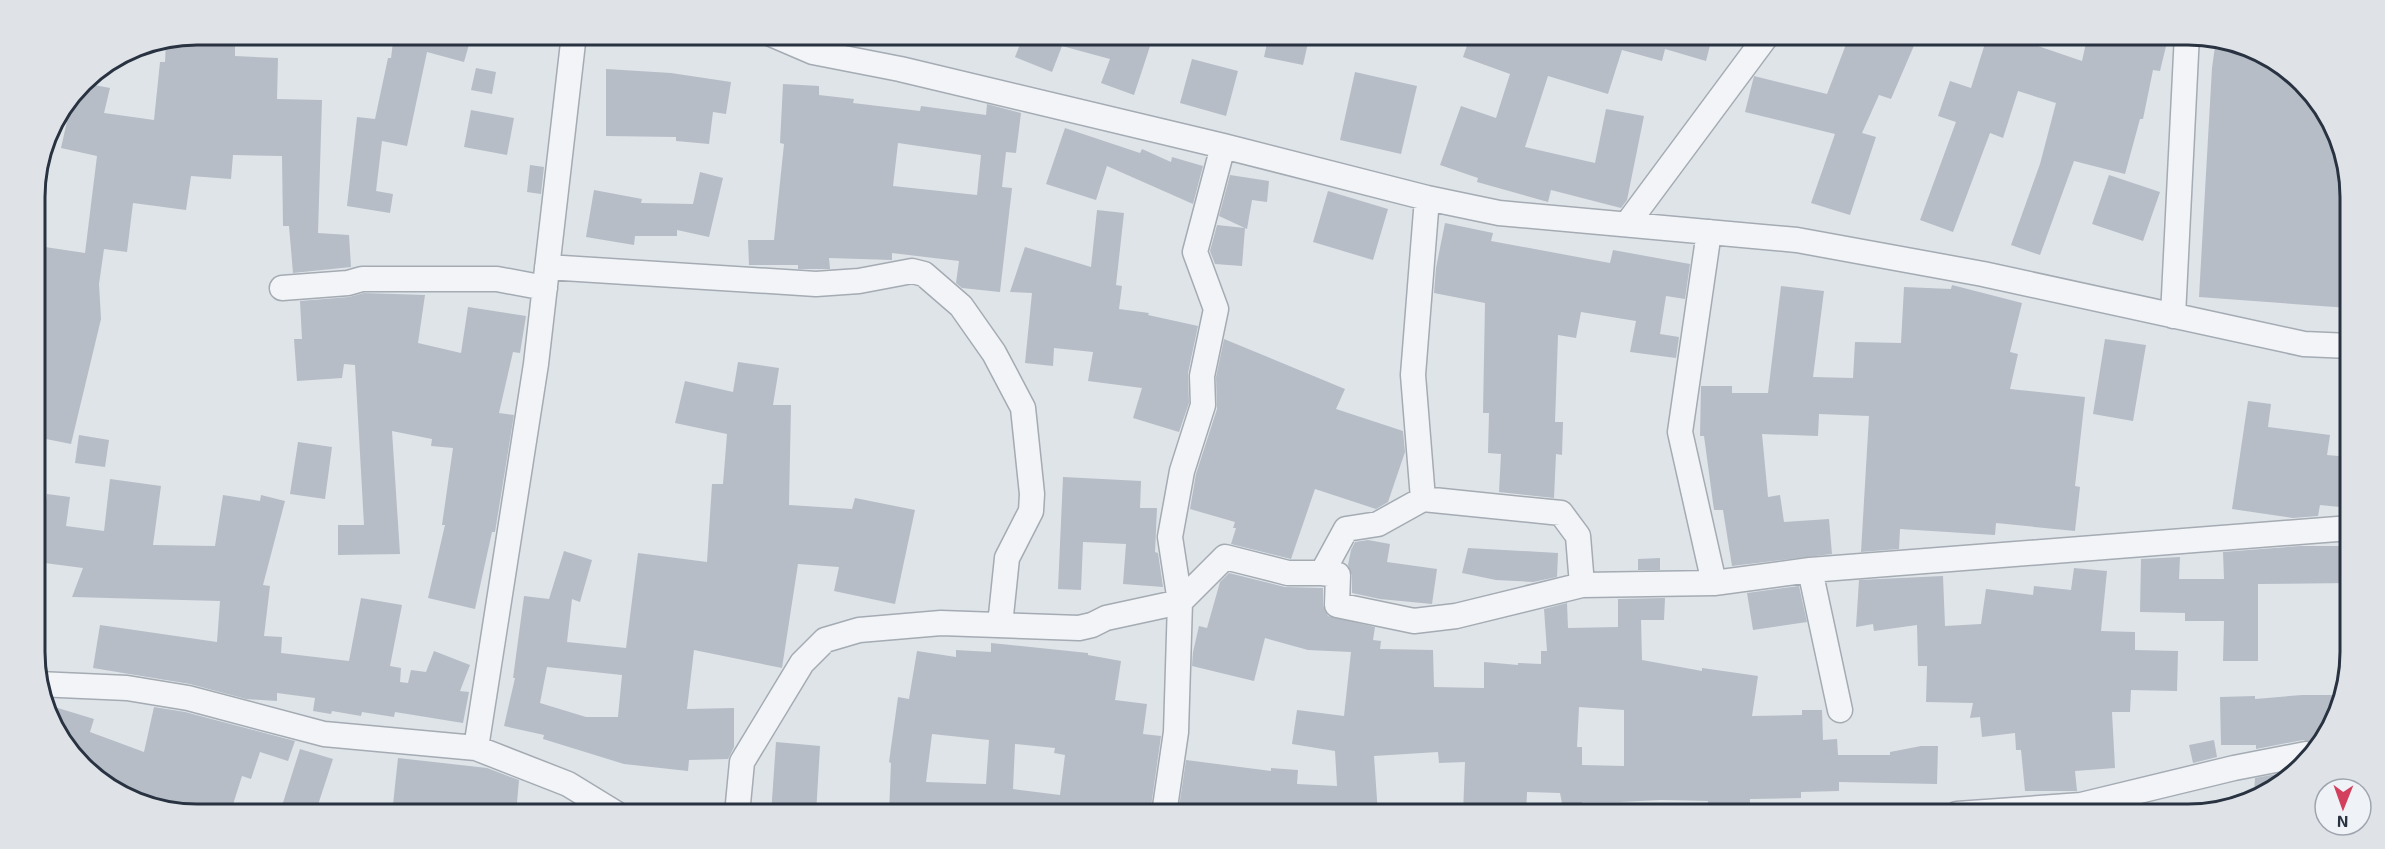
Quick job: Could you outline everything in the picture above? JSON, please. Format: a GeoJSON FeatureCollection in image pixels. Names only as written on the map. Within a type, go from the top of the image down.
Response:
{"type":"FeatureCollection","features":[{"type":"Feature","properties":{"kind":"street"},"geometry":{"type":"LineString","coordinates":[[476,748],[536,364],[573,45]]}},
{"type":"Feature","properties":{"kind":"street"},"geometry":{"type":"LineString","coordinates":[[797,45],[813,52],[900,69],[1223,146],[1427,198],[1499,213],[1797,240],[1971,271],[2304,344],[2340,346]]}},
{"type":"Feature","properties":{"kind":"street"},"geometry":{"type":"LineString","coordinates":[[1627,224],[1760,45]]}},
{"type":"Feature","properties":{"kind":"street"},"geometry":{"type":"LineString","coordinates":[[2173,316],[2186,45]]}},
{"type":"Feature","properties":{"kind":"street"},"geometry":{"type":"LineString","coordinates":[[1165,804],[1176,732],[1180,602],[1170,537],[1182,471],[1203,405],[1202,376],[1216,309],[1195,252],[1223,146]]}},
{"type":"Feature","properties":{"kind":"street"},"geometry":{"type":"LineString","coordinates":[[1423,499],[1413,375],[1427,198]]}},
{"type":"Feature","properties":{"kind":"street"},"geometry":{"type":"LineString","coordinates":[[1709,232],[1680,432],[1714,583]]}},
{"type":"Feature","properties":{"kind":"street"},"geometry":{"type":"LineString","coordinates":[[282,288],[348,283],[362,279],[546,277],[816,284],[858,281],[912,271],[924,274],[961,306],[994,353],[1023,408],[1032,494],[1031,510],[1007,558],[1000,625]]}},
{"type":"Feature","properties":{"kind":"street"},"geometry":{"type":"LineString","coordinates":[[1322,573],[1346,529],[1378,524],[1423,499],[1561,513],[1578,536],[1582,585]]}},
{"type":"Feature","properties":{"kind":"street"},"geometry":{"type":"LineString","coordinates":[[738,804],[742,762],[802,663],[825,640],[859,630],[941,623],[1079,627],[1092,625],[1106,618],[1180,602],[1225,557],[1288,573],[1338,575],[1337,605],[1414,621],[1456,615],[1582,585],[1714,583],[1810,570],[2340,529]]}},
{"type":"Feature","properties":{"kind":"street"},"geometry":{"type":"LineString","coordinates":[[1810,570],[1840,710]]}},
{"type":"Feature","properties":{"kind":"street"},"geometry":{"type":"LineString","coordinates":[[49,684],[126,688],[188,699],[324,734],[476,748],[568,784],[601,804]]}},
{"type":"Feature","properties":{"kind":"street"},"geometry":{"type":"LineString","coordinates":[[2092,804],[2234,768],[2300,755]]}},
{"type":"Feature","properties":{"kind":"building"},"geometry":{"type":"Polygon","coordinates":[[[187,45],[235,45],[235,56],[278,58],[277,99],[322,100],[318,233],[349,235],[351,267],[293,273],[289,226],[283,226],[282,156],[233,155],[231,179],[191,176],[186,210],[133,203],[127,252],[104,249],[99,284],[101,319],[71,444],[45,439],[45,247],[85,253],[97,156],[61,148],[68,116],[94,85],[110,88],[104,113],[154,120],[160,62],[165,62],[166,48],[187,45]]]}},
{"type":"Feature","properties":{"kind":"building"},"geometry":{"type":"Polygon","coordinates":[[[393,45],[469,45],[464,62],[427,52],[407,146],[382,141],[376,191],[393,194],[390,213],[347,206],[357,117],[375,119],[388,58],[391,58],[393,45]]]}},
{"type":"Feature","properties":{"kind":"building"},"geometry":{"type":"Polygon","coordinates":[[[1020,45],[1150,45],[1134,95],[1101,83],[1110,59],[1062,46],[1052,72],[1015,57],[1020,45]]]}},
{"type":"Feature","properties":{"kind":"building"},"geometry":{"type":"Polygon","coordinates":[[[1267,45],[1308,45],[1303,65],[1264,57],[1267,45]]]}},
{"type":"Feature","properties":{"kind":"building"},"geometry":{"type":"Polygon","coordinates":[[[1467,45],[1710,45],[1706,61],[1665,49],[1662,61],[1622,50],[1608,94],[1548,76],[1525,147],[1595,163],[1606,109],[1644,116],[1627,200],[1621,208],[1551,190],[1548,202],[1477,182],[1478,178],[1440,165],[1461,106],[1496,118],[1510,74],[1463,57],[1467,45]]]}},
{"type":"Feature","properties":{"kind":"building"},"geometry":{"type":"Polygon","coordinates":[[[1846,45],[1914,45],[1891,99],[1879,95],[1862,133],[1876,137],[1850,215],[1811,203],[1835,134],[1745,112],[1754,76],[1827,94],[1846,45]]]}},
{"type":"Feature","properties":{"kind":"building"},"geometry":{"type":"Polygon","coordinates":[[[1985,45],[2035,45],[2082,61],[2086,45],[2166,45],[2160,71],[2153,70],[2143,119],[2140,119],[2125,174],[2074,161],[2040,255],[2011,245],[2040,164],[2056,103],[2018,91],[2003,138],[1990,133],[1953,232],[1920,220],[1956,122],[1938,116],[1950,81],[1971,88],[1985,45]]]}},
{"type":"Feature","properties":{"kind":"building"},"geometry":{"type":"Polygon","coordinates":[[[2215,48],[2237,53],[2255,61],[2281,76],[2296,89],[2320,121],[2335,158],[2339,177],[2340,307],[2199,297],[2215,48]]]}},
{"type":"Feature","properties":{"kind":"building"},"geometry":{"type":"Polygon","coordinates":[[[1192,59],[1238,71],[1226,116],[1180,103],[1192,59]]]}},
{"type":"Feature","properties":{"kind":"building"},"geometry":{"type":"Polygon","coordinates":[[[476,68],[496,72],[492,94],[471,90],[476,68]]]}},
{"type":"Feature","properties":{"kind":"building"},"geometry":{"type":"Polygon","coordinates":[[[606,69],[671,73],[731,82],[726,114],[713,112],[709,144],[676,141],[676,137],[606,136],[606,69]]]}},
{"type":"Feature","properties":{"kind":"building"},"geometry":{"type":"Polygon","coordinates":[[[1355,72],[1417,86],[1401,154],[1340,140],[1355,72]]]}},
{"type":"Feature","properties":{"kind":"building"},"geometry":{"type":"Polygon","coordinates":[[[783,84],[819,86],[819,95],[854,99],[853,103],[920,111],[921,106],[986,115],[987,104],[1021,113],[1016,153],[1006,152],[1002,187],[1012,188],[1000,292],[962,288],[956,283],[959,261],[892,253],[892,260],[829,258],[830,269],[798,269],[798,265],[749,265],[748,240],[774,240],[784,144],[780,143],[783,84]],[[898,143],[893,186],[977,195],[981,155],[898,143]]]}},
{"type":"Feature","properties":{"kind":"building"},"geometry":{"type":"Polygon","coordinates":[[[471,110],[514,118],[507,155],[464,147],[471,110]]]}},
{"type":"Feature","properties":{"kind":"building"},"geometry":{"type":"Polygon","coordinates":[[[1065,128],[1140,153],[1142,149],[1171,162],[1172,157],[1203,166],[1193,204],[1107,166],[1096,200],[1046,184],[1065,128]]]}},
{"type":"Feature","properties":{"kind":"building"},"geometry":{"type":"Polygon","coordinates":[[[530,165],[544,167],[541,194],[527,192],[530,165]]]}},
{"type":"Feature","properties":{"kind":"building"},"geometry":{"type":"Polygon","coordinates":[[[700,172],[723,178],[709,237],[677,230],[677,236],[635,236],[634,245],[586,237],[594,190],[642,199],[641,203],[693,204],[700,172]]]}},
{"type":"Feature","properties":{"kind":"building"},"geometry":{"type":"Polygon","coordinates":[[[1230,175],[1269,181],[1267,202],[1252,200],[1247,229],[1219,216],[1230,175]]]}},
{"type":"Feature","properties":{"kind":"building"},"geometry":{"type":"Polygon","coordinates":[[[2109,175],[2160,192],[2143,241],[2092,224],[2109,175]]]}},
{"type":"Feature","properties":{"kind":"building"},"geometry":{"type":"Polygon","coordinates":[[[1328,191],[1388,209],[1373,260],[1313,242],[1328,191]]]}},
{"type":"Feature","properties":{"kind":"building"},"geometry":{"type":"Polygon","coordinates":[[[1097,210],[1124,213],[1116,285],[1122,286],[1119,309],[1149,313],[1148,315],[1198,326],[1188,373],[1189,403],[1179,432],[1133,418],[1142,388],[1088,381],[1093,352],[1054,348],[1053,366],[1025,363],[1032,293],[1010,292],[1025,247],[1091,267],[1097,210]]]}},
{"type":"Feature","properties":{"kind":"building"},"geometry":{"type":"Polygon","coordinates":[[[1445,223],[1493,233],[1491,241],[1610,263],[1613,250],[1690,264],[1685,299],[1666,296],[1660,334],[1679,337],[1676,358],[1630,352],[1636,321],[1581,312],[1576,338],[1558,335],[1555,422],[1563,422],[1562,455],[1556,454],[1554,498],[1499,492],[1501,454],[1488,453],[1489,413],[1483,413],[1485,303],[1434,293],[1436,268],[1445,223]]]}},
{"type":"Feature","properties":{"kind":"building"},"geometry":{"type":"Polygon","coordinates":[[[1217,225],[1245,228],[1242,266],[1215,264],[1210,251],[1217,225]]]}},
{"type":"Feature","properties":{"kind":"building"},"geometry":{"type":"Polygon","coordinates":[[[1952,285],[2022,303],[2010,352],[2018,354],[2010,389],[2085,397],[2075,486],[2080,487],[2075,531],[1996,523],[1995,535],[1900,529],[1899,549],[1861,552],[1869,416],[1819,414],[1818,436],[1762,434],[1768,497],[1780,495],[1784,522],[1829,519],[1832,554],[1732,566],[1723,510],[1714,510],[1704,436],[1700,436],[1701,386],[1732,386],[1732,393],[1768,393],[1781,286],[1824,291],[1813,377],[1853,378],[1855,342],[1901,343],[1904,287],[1951,289],[1952,285]]]}},
{"type":"Feature","properties":{"kind":"building"},"geometry":{"type":"Polygon","coordinates":[[[364,293],[425,295],[418,343],[461,353],[468,307],[526,316],[520,353],[513,352],[499,413],[514,415],[495,532],[492,532],[475,609],[428,598],[445,525],[442,525],[453,448],[431,446],[432,439],[392,431],[400,554],[338,555],[338,525],[364,525],[355,365],[344,364],[342,378],[297,381],[294,339],[302,339],[300,301],[349,297],[364,293]]]}},
{"type":"Feature","properties":{"kind":"building"},"geometry":{"type":"Polygon","coordinates":[[[1224,339],[1345,389],[1336,409],[1403,431],[1405,452],[1388,502],[1376,509],[1315,489],[1291,559],[1231,544],[1236,528],[1233,528],[1235,522],[1190,509],[1196,474],[1217,409],[1216,377],[1224,339]]]}},
{"type":"Feature","properties":{"kind":"building"},"geometry":{"type":"Polygon","coordinates":[[[2105,339],[2146,345],[2133,421],[2093,414],[2105,339]]]}},
{"type":"Feature","properties":{"kind":"building"},"geometry":{"type":"Polygon","coordinates":[[[738,362],[779,368],[773,405],[791,405],[789,505],[852,509],[855,498],[915,510],[895,604],[834,591],[839,567],[798,564],[782,668],[694,650],[687,709],[734,708],[734,747],[728,759],[689,760],[688,771],[624,764],[543,739],[544,735],[504,726],[515,678],[513,678],[524,596],[549,599],[564,551],[592,560],[580,602],[572,599],[567,642],[626,648],[638,553],[707,562],[712,484],[723,484],[727,434],[675,423],[685,381],[733,392],[738,362]],[[547,667],[540,703],[586,717],[618,717],[622,675],[547,667]]]}},
{"type":"Feature","properties":{"kind":"building"},"geometry":{"type":"Polygon","coordinates":[[[2248,401],[2271,404],[2268,427],[2330,435],[2327,455],[2340,456],[2340,507],[2320,505],[2318,516],[2293,518],[2232,509],[2248,401]]]}},
{"type":"Feature","properties":{"kind":"building"},"geometry":{"type":"Polygon","coordinates":[[[79,435],[109,440],[105,467],[75,463],[79,435]]]}},
{"type":"Feature","properties":{"kind":"building"},"geometry":{"type":"Polygon","coordinates":[[[298,442],[332,447],[325,499],[290,494],[298,442]]]}},
{"type":"Feature","properties":{"kind":"building"},"geometry":{"type":"Polygon","coordinates":[[[1063,477],[1141,481],[1140,508],[1157,508],[1155,552],[1158,553],[1163,587],[1123,584],[1126,544],[1083,542],[1081,590],[1058,589],[1063,477]]]}},
{"type":"Feature","properties":{"kind":"building"},"geometry":{"type":"Polygon","coordinates":[[[110,479],[161,486],[153,545],[215,546],[223,495],[260,501],[261,495],[285,501],[263,585],[270,586],[264,636],[282,637],[281,653],[349,661],[361,598],[402,605],[390,666],[401,668],[400,682],[408,683],[411,670],[426,672],[434,651],[470,665],[460,691],[469,692],[463,723],[395,712],[394,717],[362,712],[361,716],[332,711],[331,714],[313,711],[315,698],[277,693],[277,701],[246,699],[190,684],[93,668],[100,625],[217,642],[220,601],[72,597],[83,568],[45,563],[47,494],[70,497],[66,526],[104,531],[110,479]]]}},
{"type":"Feature","properties":{"kind":"building"},"geometry":{"type":"Polygon","coordinates":[[[1368,540],[1390,544],[1387,562],[1437,569],[1432,604],[1380,599],[1352,593],[1352,575],[1348,565],[1351,550],[1355,542],[1368,540]]]}},
{"type":"Feature","properties":{"kind":"building"},"geometry":{"type":"Polygon","coordinates":[[[2300,546],[2340,546],[2340,583],[2258,584],[2258,661],[2223,661],[2224,621],[2185,621],[2185,613],[2140,612],[2141,559],[2180,557],[2179,579],[2224,579],[2223,552],[2300,546]]]}},
{"type":"Feature","properties":{"kind":"building"},"geometry":{"type":"Polygon","coordinates":[[[1468,548],[1558,553],[1557,577],[1533,582],[1496,580],[1462,573],[1468,548]]]}},
{"type":"Feature","properties":{"kind":"building"},"geometry":{"type":"Polygon","coordinates":[[[1660,558],[1660,570],[1638,570],[1638,559],[1660,558]]]}},
{"type":"Feature","properties":{"kind":"building"},"geometry":{"type":"Polygon","coordinates":[[[2074,568],[2107,571],[2101,631],[2135,632],[2135,650],[2178,651],[2177,691],[2131,690],[2130,712],[2112,712],[2115,768],[2075,771],[2077,791],[2025,791],[2021,750],[2016,750],[2015,733],[1982,737],[1980,717],[1970,718],[1973,703],[1926,702],[1927,666],[1918,666],[1917,625],[1874,631],[1873,624],[1856,627],[1859,580],[1943,576],[1945,626],[1981,624],[1986,589],[2033,595],[2034,586],[2071,590],[2074,568]]]}},
{"type":"Feature","properties":{"kind":"building"},"geometry":{"type":"Polygon","coordinates":[[[1229,573],[1285,587],[1323,588],[1323,605],[1328,616],[1375,627],[1373,640],[1381,641],[1380,649],[1433,650],[1434,687],[1484,688],[1484,662],[1518,665],[1518,663],[1541,664],[1541,651],[1547,651],[1544,609],[1567,603],[1568,628],[1618,627],[1618,599],[1665,598],[1664,620],[1641,620],[1642,660],[1702,671],[1702,668],[1758,676],[1752,716],[1802,715],[1802,710],[1822,710],[1823,740],[1837,739],[1838,755],[1890,755],[1890,752],[1921,746],[1938,746],[1937,784],[1839,782],[1839,791],[1801,792],[1801,798],[1750,799],[1750,804],[1708,804],[1708,801],[1661,800],[1562,804],[1560,793],[1527,792],[1526,804],[1463,804],[1465,762],[1439,763],[1438,752],[1374,756],[1377,804],[1179,804],[1186,760],[1271,771],[1271,768],[1298,770],[1297,784],[1337,786],[1335,751],[1292,744],[1297,710],[1344,716],[1351,652],[1308,650],[1265,638],[1254,681],[1192,666],[1199,626],[1207,628],[1220,582],[1229,573]],[[1579,707],[1577,747],[1582,747],[1582,765],[1624,766],[1624,710],[1579,707]]]}},
{"type":"Feature","properties":{"kind":"building"},"geometry":{"type":"Polygon","coordinates":[[[1799,586],[1807,622],[1753,630],[1747,593],[1799,586]]]}},
{"type":"Feature","properties":{"kind":"building"},"geometry":{"type":"Polygon","coordinates":[[[991,643],[1088,653],[1088,655],[1121,661],[1115,700],[1147,704],[1143,734],[1161,736],[1151,804],[889,804],[891,763],[889,762],[898,697],[909,699],[917,651],[956,657],[956,650],[991,652],[991,643]],[[932,734],[926,782],[986,784],[989,740],[932,734]],[[1015,744],[1013,789],[1060,795],[1065,755],[1054,753],[1055,748],[1015,744]]]}},
{"type":"Feature","properties":{"kind":"building"},"geometry":{"type":"Polygon","coordinates":[[[2334,695],[2320,728],[2311,742],[2303,740],[2256,749],[2256,745],[2221,745],[2220,697],[2255,696],[2255,699],[2334,695]]]}},
{"type":"Feature","properties":{"kind":"building"},"geometry":{"type":"Polygon","coordinates":[[[56,707],[94,719],[90,732],[144,752],[154,707],[185,712],[295,741],[288,761],[260,752],[251,779],[242,776],[233,804],[177,803],[148,796],[112,778],[97,766],[71,737],[56,707]]]}},
{"type":"Feature","properties":{"kind":"building"},"geometry":{"type":"Polygon","coordinates":[[[2214,740],[2217,757],[2193,763],[2189,745],[2214,740]]]}},
{"type":"Feature","properties":{"kind":"building"},"geometry":{"type":"Polygon","coordinates":[[[776,742],[820,746],[817,804],[772,804],[776,742]]]}},
{"type":"Feature","properties":{"kind":"building"},"geometry":{"type":"Polygon","coordinates":[[[300,749],[333,759],[318,804],[283,804],[300,749]]]}},
{"type":"Feature","properties":{"kind":"building"},"geometry":{"type":"Polygon","coordinates":[[[398,758],[487,768],[519,780],[517,804],[393,804],[398,758]]]}},
{"type":"Feature","properties":{"kind":"building"},"geometry":{"type":"Polygon","coordinates":[[[2280,773],[2254,788],[2255,778],[2280,773]]]}}]}
